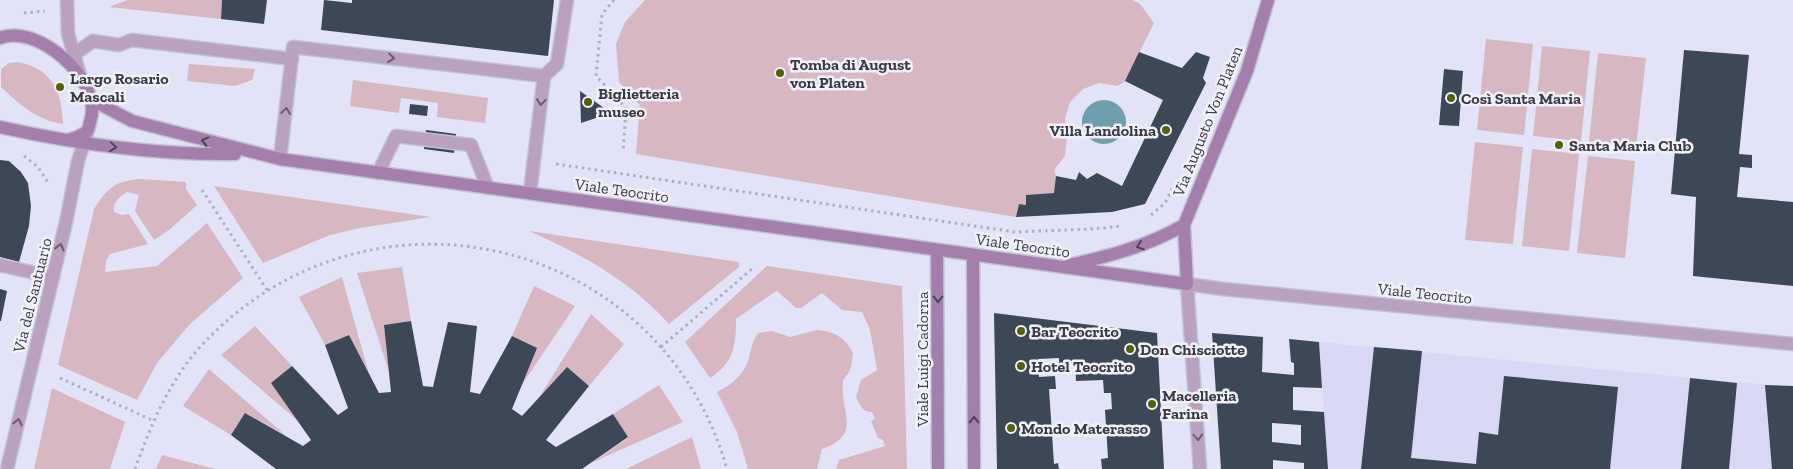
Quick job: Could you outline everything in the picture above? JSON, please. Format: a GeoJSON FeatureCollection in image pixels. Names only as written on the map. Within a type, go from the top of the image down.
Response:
{"type":"FeatureCollection","features":[{"type":"Feature","properties":{"kind":"main road","name":"Via Augusto Von Platen"},"geometry":{"type":"LineString","coordinates":[[1184,225],[1247,71],[1268,0]]}},
{"type":"Feature","properties":{"kind":"main road"},"geometry":{"type":"LineString","coordinates":[[0,38],[6,35],[30,38],[63,56],[80,75],[92,100],[88,129],[80,136],[65,141]]}},
{"type":"Feature","properties":{"kind":"main road"},"geometry":{"type":"LineString","coordinates":[[92,100],[132,122],[252,154]]}},
{"type":"Feature","properties":{"kind":"main road"},"geometry":{"type":"LineString","coordinates":[[0,117],[26,133]]}},
{"type":"Feature","properties":{"kind":"main road"},"geometry":{"type":"LineString","coordinates":[[0,127],[84,144],[197,154],[252,154]]}},
{"type":"Feature","properties":{"kind":"main road","name":"Viale Teocrito"},"geometry":{"type":"LineString","coordinates":[[252,154],[1188,284]]}},
{"type":"Feature","properties":{"kind":"main road"},"geometry":{"type":"LineString","coordinates":[[1060,266],[1129,250],[1166,235],[1184,225],[1188,284]]}},
{"type":"Feature","properties":{"kind":"main road","name":"Viale Luigi Cadorna"},"geometry":{"type":"LineString","coordinates":[[937,250],[938,469]]}},
{"type":"Feature","properties":{"kind":"main road"},"geometry":{"type":"LineString","coordinates":[[973,255],[974,469]]}},
{"type":"Feature","properties":{"kind":"street"},"geometry":{"type":"LineString","coordinates":[[66,0],[73,55],[80,75]]}},
{"type":"Feature","properties":{"kind":"street"},"geometry":{"type":"LineString","coordinates":[[530,194],[544,76],[557,64],[567,0]]}},
{"type":"Feature","properties":{"kind":"street"},"geometry":{"type":"LineString","coordinates":[[73,55],[93,41],[119,45],[132,40],[292,59]]}},
{"type":"Feature","properties":{"kind":"street"},"geometry":{"type":"LineString","coordinates":[[280,159],[293,47],[544,76]]}},
{"type":"Feature","properties":{"kind":"street","name":"Via del Santuario"},"geometry":{"type":"LineString","coordinates":[[7,469],[66,222],[78,161],[88,129]]}},
{"type":"Feature","properties":{"kind":"street"},"geometry":{"type":"LineString","coordinates":[[378,173],[396,136],[471,145],[488,188]]}},
{"type":"Feature","properties":{"kind":"street"},"geometry":{"type":"LineString","coordinates":[[0,265],[53,277]]}},
{"type":"Feature","properties":{"kind":"street"},"geometry":{"type":"LineString","coordinates":[[1188,284],[1200,469]]}},
{"type":"Feature","properties":{"kind":"street","name":"Viale Teocrito"},"geometry":{"type":"LineString","coordinates":[[1188,284],[1223,289],[1793,344]]}},
{"type":"Feature","properties":{"kind":"path"},"geometry":{"type":"LineString","coordinates":[[614,0],[602,14],[596,76],[626,108],[623,152]]}},
{"type":"Feature","properties":{"kind":"path"},"geometry":{"type":"LineString","coordinates":[[16,13],[47,11],[68,18]]}},
{"type":"Feature","properties":{"kind":"path"},"geometry":{"type":"LineString","coordinates":[[551,160],[555,164],[1015,232],[1093,229],[1125,225]]}},
{"type":"Feature","properties":{"kind":"path"},"geometry":{"type":"LineString","coordinates":[[1147,218],[1165,203],[1173,186]]}},
{"type":"Feature","properties":{"kind":"path"},"geometry":{"type":"LineString","coordinates":[[202,190],[267,290]]}},
{"type":"Feature","properties":{"kind":"path"},"geometry":{"type":"LineString","coordinates":[[135,469],[152,420],[174,382],[200,347],[232,317],[267,290],[302,272],[338,258],[376,248],[415,244],[455,244],[484,248],[532,260],[568,276],[602,295],[626,313],[661,347],[685,378],[705,412],[721,448],[727,469]]}},
{"type":"Feature","properties":{"kind":"path"},"geometry":{"type":"LineString","coordinates":[[661,347],[752,269]]}},
{"type":"Feature","properties":{"kind":"path"},"geometry":{"type":"LineString","coordinates":[[60,378],[152,420]]}},
{"type":"Feature","properties":{"kind":"shaded area"},"geometry":{"type":"Polygon","coordinates":[[[128,0],[222,0],[221,19],[109,7],[128,0]]]}},
{"type":"Feature","properties":{"kind":"shaded area"},"geometry":{"type":"Polygon","coordinates":[[[645,0],[1132,0],[1140,4],[1154,23],[1125,81],[1118,86],[1099,83],[1083,89],[1070,102],[1065,118],[1067,135],[1065,156],[1054,170],[1056,176],[1054,193],[1027,195],[1026,205],[1019,205],[1016,217],[636,154],[640,105],[619,82],[616,44],[625,22],[645,0]]]}},
{"type":"Feature","properties":{"kind":"shaded area"},"geometry":{"type":"Polygon","coordinates":[[[1486,39],[1533,44],[1524,135],[1477,130],[1486,39]]]}},
{"type":"Feature","properties":{"kind":"shaded area"},"geometry":{"type":"Polygon","coordinates":[[[1542,46],[1590,51],[1581,141],[1533,136],[1542,46]]]}},
{"type":"Feature","properties":{"kind":"shaded area"},"geometry":{"type":"Polygon","coordinates":[[[1598,53],[1646,58],[1636,147],[1589,142],[1598,53]]]}},
{"type":"Feature","properties":{"kind":"shaded area"},"geometry":{"type":"Polygon","coordinates":[[[18,62],[39,70],[53,83],[60,101],[63,124],[37,115],[22,106],[1,87],[1,69],[9,63],[18,62]]]}},
{"type":"Feature","properties":{"kind":"shaded area"},"geometry":{"type":"Polygon","coordinates":[[[189,64],[255,69],[252,80],[235,86],[187,81],[189,64]]]}},
{"type":"Feature","properties":{"kind":"shaded area"},"geometry":{"type":"Polygon","coordinates":[[[353,80],[488,98],[485,123],[437,117],[438,103],[401,98],[399,113],[350,106],[353,80]]]}},
{"type":"Feature","properties":{"kind":"shaded area"},"geometry":{"type":"Polygon","coordinates":[[[1104,100],[1116,104],[1122,110],[1126,122],[1122,134],[1116,140],[1104,144],[1092,140],[1086,134],[1082,122],[1086,110],[1092,104],[1104,100]]]}},
{"type":"Feature","properties":{"kind":"shaded area"},"geometry":{"type":"Polygon","coordinates":[[[1475,142],[1523,147],[1513,244],[1465,240],[1475,142]]]}},
{"type":"Feature","properties":{"kind":"shaded area"},"geometry":{"type":"Polygon","coordinates":[[[1532,149],[1579,154],[1569,251],[1522,246],[1532,149]]]}},
{"type":"Feature","properties":{"kind":"shaded area"},"geometry":{"type":"Polygon","coordinates":[[[1588,156],[1635,161],[1625,258],[1577,253],[1588,156]]]}},
{"type":"Feature","properties":{"kind":"shaded area"},"geometry":{"type":"Polygon","coordinates":[[[139,179],[186,182],[186,189],[197,205],[169,230],[154,240],[135,211],[139,195],[127,192],[124,194],[115,203],[114,212],[122,215],[129,214],[148,244],[110,254],[106,261],[105,272],[157,266],[207,223],[243,278],[190,324],[157,363],[137,400],[58,365],[94,209],[112,187],[123,182],[139,179]]]}},
{"type":"Feature","properties":{"kind":"shaded area"},"geometry":{"type":"Polygon","coordinates":[[[214,186],[431,217],[360,228],[330,235],[263,263],[214,186]]]}},
{"type":"Feature","properties":{"kind":"shaded area"},"geometry":{"type":"Polygon","coordinates":[[[529,231],[739,262],[739,267],[669,324],[638,295],[604,270],[567,249],[529,231]]]}},
{"type":"Feature","properties":{"kind":"shaded area"},"geometry":{"type":"Polygon","coordinates":[[[767,266],[902,286],[907,469],[836,469],[839,460],[885,446],[883,440],[878,438],[871,421],[875,419],[872,412],[864,409],[856,397],[861,380],[877,370],[870,330],[862,312],[842,310],[822,293],[801,308],[796,308],[777,291],[736,319],[734,345],[729,360],[710,378],[685,342],[767,266]]]}},
{"type":"Feature","properties":{"kind":"shaded area"},"geometry":{"type":"Polygon","coordinates":[[[402,267],[411,321],[384,325],[389,372],[357,273],[402,267]]]}},
{"type":"Feature","properties":{"kind":"shaded area"},"geometry":{"type":"Polygon","coordinates":[[[342,277],[369,374],[349,335],[325,345],[299,297],[342,277]]]}},
{"type":"Feature","properties":{"kind":"shaded area"},"geometry":{"type":"Polygon","coordinates":[[[534,286],[575,306],[519,389],[536,348],[512,336],[534,286]]]}},
{"type":"Feature","properties":{"kind":"shaded area"},"geometry":{"type":"Polygon","coordinates":[[[591,314],[624,344],[589,386],[567,367],[540,396],[591,314]]]}},
{"type":"Feature","properties":{"kind":"shaded area"},"geometry":{"type":"Polygon","coordinates":[[[255,326],[292,366],[272,383],[298,421],[221,355],[255,326]]]}},
{"type":"Feature","properties":{"kind":"shaded area"},"geometry":{"type":"Polygon","coordinates":[[[817,330],[839,336],[847,343],[853,353],[850,370],[843,382],[846,430],[835,443],[822,449],[817,469],[748,469],[737,432],[717,392],[734,381],[744,369],[758,333],[772,331],[790,337],[817,330]]]}},
{"type":"Feature","properties":{"kind":"shaded area"},"geometry":{"type":"Polygon","coordinates":[[[1319,342],[1765,385],[1772,469],[1328,469],[1319,342]]]}},
{"type":"Feature","properties":{"kind":"shaded area"},"geometry":{"type":"Polygon","coordinates":[[[209,369],[285,435],[246,413],[231,435],[183,406],[209,369]]]}},
{"type":"Feature","properties":{"kind":"shaded area"},"geometry":{"type":"Polygon","coordinates":[[[659,385],[683,422],[593,462],[628,438],[613,414],[659,385]]]}},
{"type":"Feature","properties":{"kind":"shaded area"},"geometry":{"type":"Polygon","coordinates":[[[52,388],[125,422],[110,469],[34,469],[52,388]]]}},
{"type":"Feature","properties":{"kind":"shaded area"},"geometry":{"type":"Polygon","coordinates":[[[692,437],[701,469],[626,469],[692,437]]]}},
{"type":"Feature","properties":{"kind":"shaded area"},"geometry":{"type":"Polygon","coordinates":[[[162,455],[215,469],[156,469],[162,455]]]}},
{"type":"Feature","properties":{"kind":"building"},"geometry":{"type":"Polygon","coordinates":[[[222,0],[267,0],[264,24],[221,19],[222,0]]]}},
{"type":"Feature","properties":{"kind":"building"},"geometry":{"type":"Polygon","coordinates":[[[324,0],[352,3],[352,0],[554,0],[548,56],[321,30],[324,0]]]}},
{"type":"Feature","properties":{"kind":"building"},"geometry":{"type":"Polygon","coordinates":[[[1684,50],[1749,55],[1739,154],[1752,155],[1752,168],[1740,167],[1737,197],[1793,202],[1793,286],[1693,276],[1696,197],[1671,194],[1684,50]]]}},
{"type":"Feature","properties":{"kind":"building","name":"Villa Landolina"},"geometry":{"type":"Polygon","coordinates":[[[1139,52],[1182,68],[1196,52],[1210,57],[1203,78],[1206,83],[1145,204],[1112,212],[1016,217],[1019,204],[1026,205],[1026,195],[1054,193],[1056,176],[1076,180],[1079,172],[1087,179],[1097,173],[1122,186],[1163,100],[1125,81],[1139,52]]]}},
{"type":"Feature","properties":{"kind":"building","name":"Così Santa Maria"},"geometry":{"type":"Polygon","coordinates":[[[1444,69],[1463,71],[1459,126],[1439,125],[1444,69]]]}},
{"type":"Feature","properties":{"kind":"building","name":"Biglietteria museo"},"geometry":{"type":"Polygon","coordinates":[[[580,91],[611,113],[581,123],[580,91]]]}},
{"type":"Feature","properties":{"kind":"building"},"geometry":{"type":"Polygon","coordinates":[[[410,104],[428,106],[427,116],[409,114],[410,104]]]}},
{"type":"Feature","properties":{"kind":"building"},"geometry":{"type":"Polygon","coordinates":[[[426,130],[456,134],[454,153],[424,149],[426,130]]]}},
{"type":"Feature","properties":{"kind":"building"},"geometry":{"type":"Polygon","coordinates":[[[0,160],[9,161],[21,172],[28,183],[31,206],[29,226],[19,262],[0,257],[0,160]]]}},
{"type":"Feature","properties":{"kind":"building"},"geometry":{"type":"Polygon","coordinates":[[[0,289],[7,291],[1,321],[0,321],[0,289]]]}},
{"type":"Feature","properties":{"kind":"building"},"geometry":{"type":"Polygon","coordinates":[[[994,313],[1157,333],[1164,469],[1102,469],[1101,459],[1108,458],[1105,410],[1112,409],[1111,393],[1104,393],[1103,380],[1076,381],[1075,363],[1059,364],[1059,358],[1038,359],[1039,377],[1055,376],[1056,389],[1049,389],[1054,464],[1058,463],[1059,469],[997,469],[994,313]]]}},
{"type":"Feature","properties":{"kind":"building"},"geometry":{"type":"Polygon","coordinates":[[[411,321],[423,386],[433,387],[448,322],[477,326],[470,392],[480,394],[512,336],[537,348],[512,409],[522,416],[567,367],[589,386],[546,440],[556,447],[613,414],[628,437],[582,469],[276,469],[231,435],[245,413],[303,446],[311,440],[271,383],[292,366],[338,415],[348,408],[325,345],[349,335],[379,393],[391,392],[384,325],[411,321]]]}},
{"type":"Feature","properties":{"kind":"building"},"geometry":{"type":"Polygon","coordinates":[[[1212,333],[1263,337],[1262,372],[1294,375],[1294,363],[1291,362],[1289,339],[1319,342],[1322,388],[1293,387],[1293,410],[1324,412],[1328,469],[1304,469],[1304,463],[1273,460],[1273,469],[1221,469],[1212,333]],[[1272,423],[1272,442],[1301,445],[1301,425],[1272,423]]]}},
{"type":"Feature","properties":{"kind":"building"},"geometry":{"type":"Polygon","coordinates":[[[1374,347],[1422,351],[1411,458],[1476,464],[1479,432],[1498,435],[1504,376],[1618,387],[1610,469],[1361,469],[1374,347]]]}},
{"type":"Feature","properties":{"kind":"building"},"geometry":{"type":"Polygon","coordinates":[[[1690,378],[1737,383],[1729,469],[1681,469],[1690,378]]]}},
{"type":"Feature","properties":{"kind":"building"},"geometry":{"type":"Polygon","coordinates":[[[1765,385],[1793,386],[1793,469],[1772,469],[1765,385]]]}},
{"type":"Feature","properties":{"kind":"place","name":"Tomba di August von Platen"},"geometry":{"type":"Point","coordinates":[780,73]}},
{"type":"Feature","properties":{"kind":"place","name":"Largo Rosario Mascali"},"geometry":{"type":"Point","coordinates":[60,87]}},
{"type":"Feature","properties":{"kind":"place","name":"Così Santa Maria"},"geometry":{"type":"Point","coordinates":[1451,98]}},
{"type":"Feature","properties":{"kind":"place","name":"Biglietteria museo"},"geometry":{"type":"Point","coordinates":[588,102]}},
{"type":"Feature","properties":{"kind":"place","name":"Villa Landolina"},"geometry":{"type":"Point","coordinates":[1166,130]}},
{"type":"Feature","properties":{"kind":"place","name":"Santa Maria Club"},"geometry":{"type":"Point","coordinates":[1559,145]}},
{"type":"Feature","properties":{"kind":"place","name":"Bar Teocrito"},"geometry":{"type":"Point","coordinates":[1021,331]}},
{"type":"Feature","properties":{"kind":"place","name":"Don Chisciotte"},"geometry":{"type":"Point","coordinates":[1130,349]}},
{"type":"Feature","properties":{"kind":"place","name":"Hotel Teocrito"},"geometry":{"type":"Point","coordinates":[1021,366]}},
{"type":"Feature","properties":{"kind":"place","name":"Macelleria Farina"},"geometry":{"type":"Point","coordinates":[1152,404]}},
{"type":"Feature","properties":{"kind":"place","name":"Mondo Materasso"},"geometry":{"type":"Point","coordinates":[1011,428]}}]}
